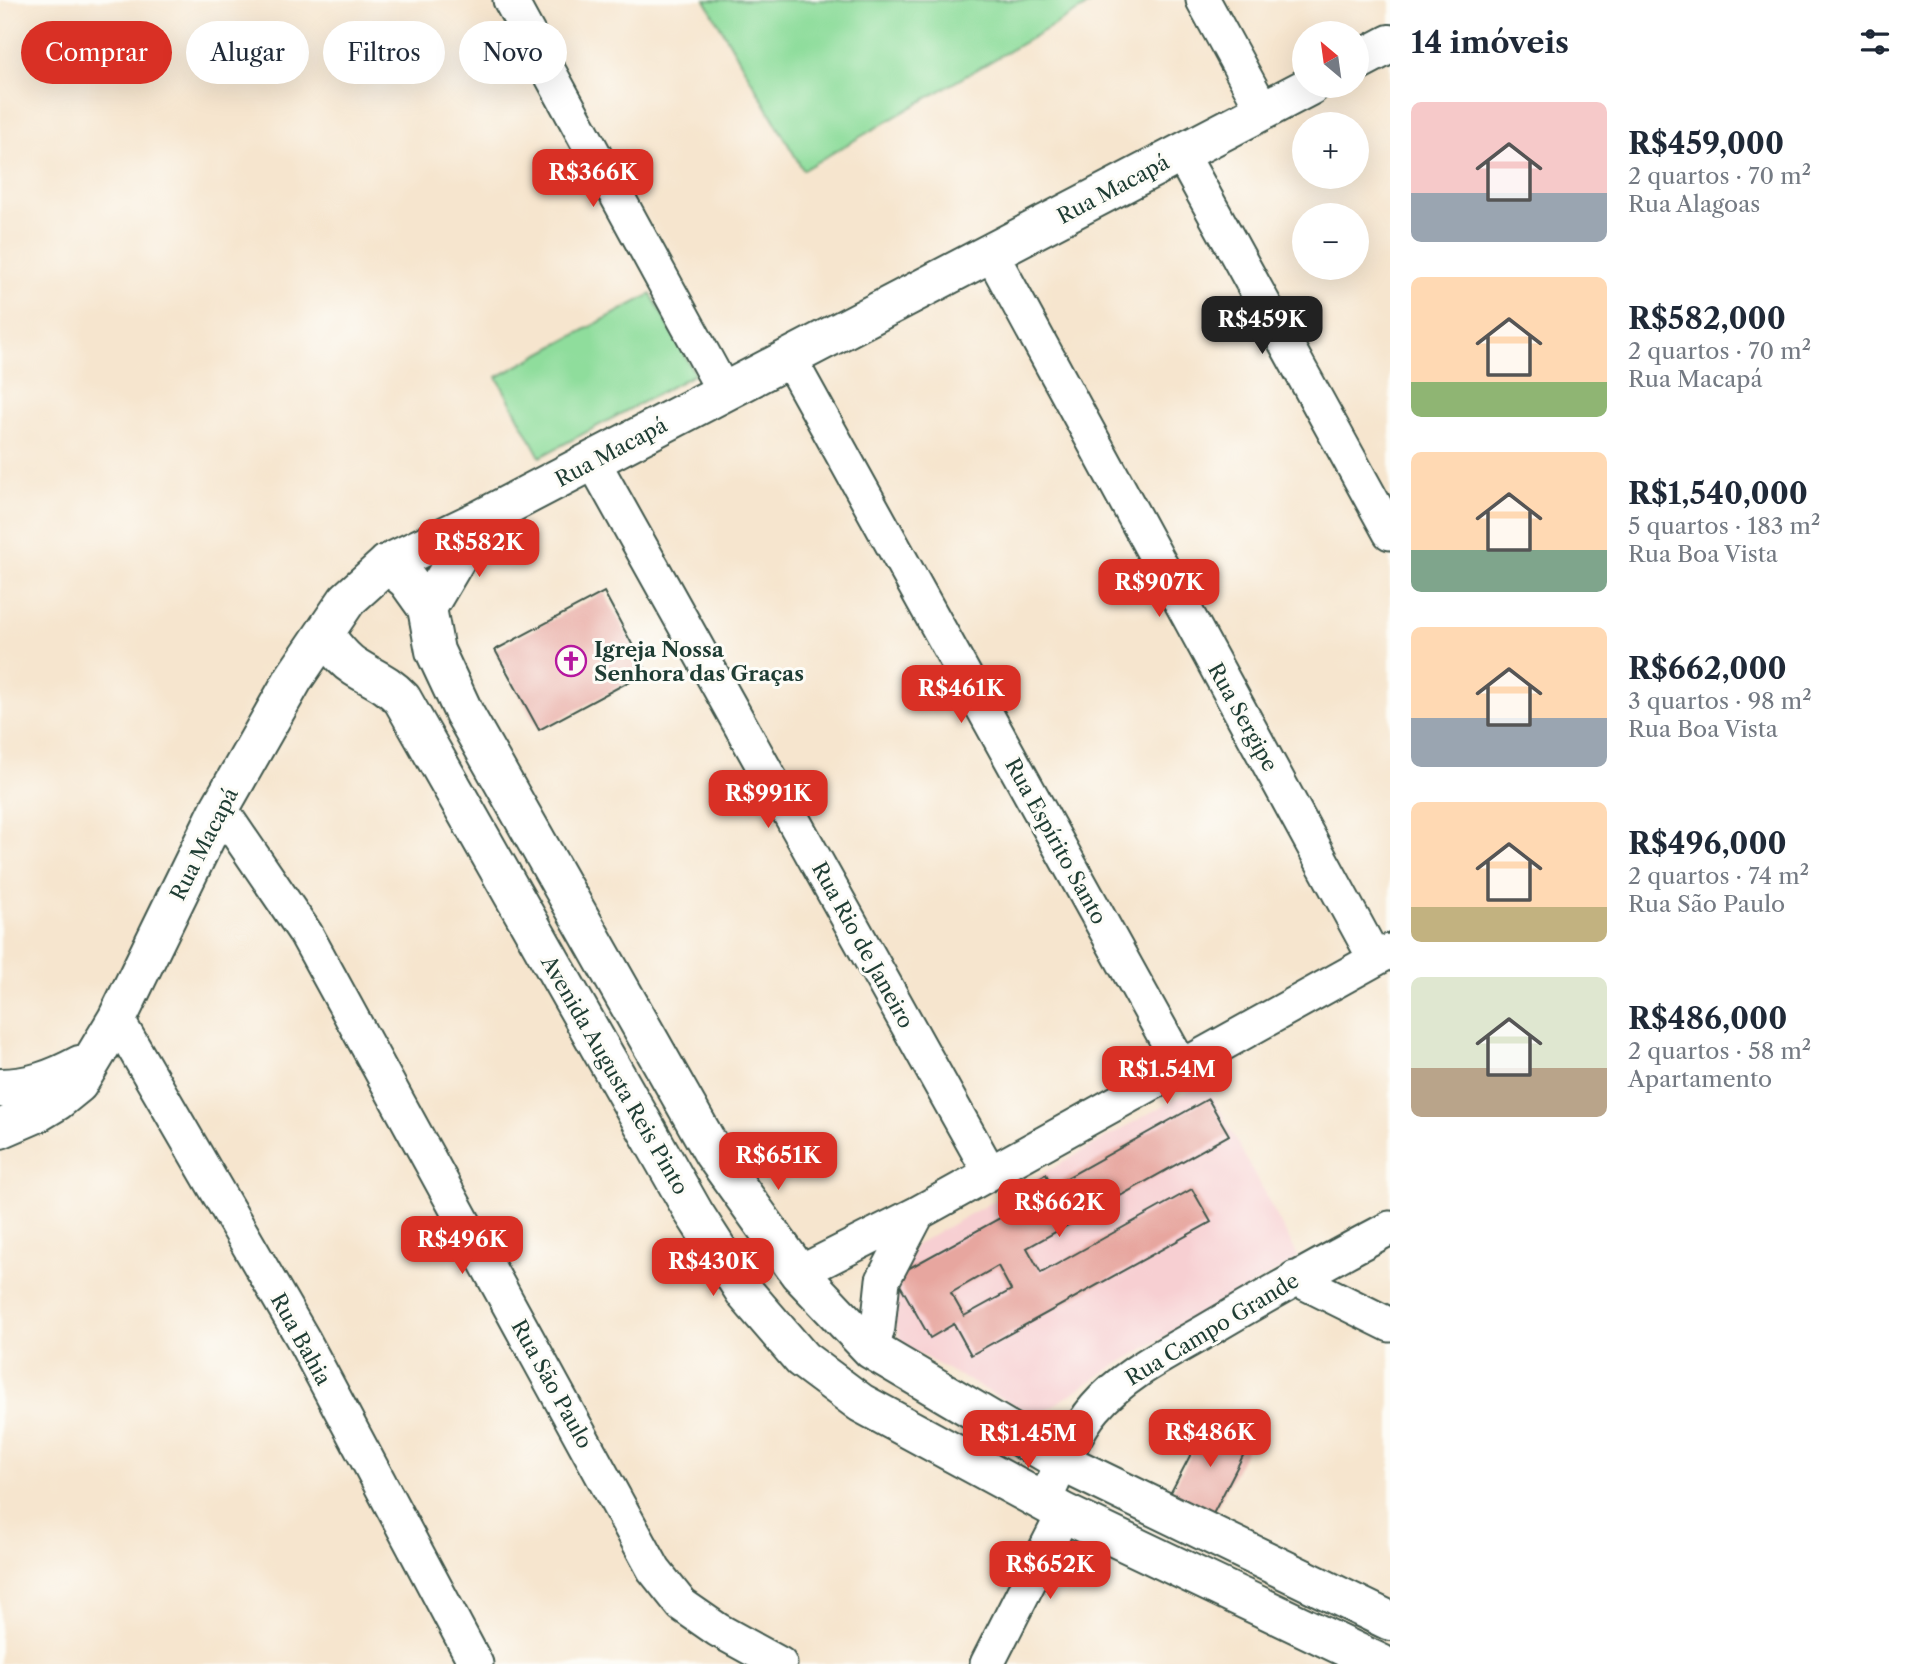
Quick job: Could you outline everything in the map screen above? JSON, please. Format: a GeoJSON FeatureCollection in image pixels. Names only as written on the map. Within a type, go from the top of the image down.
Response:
{"type":"FeatureCollection","features":[{"type":"Feature","properties":{"kind":"street"},"geometry":{"type":"LineString","coordinates":[[510,0],[724,392]]}},
{"type":"Feature","properties":{"kind":"street"},"geometry":{"type":"LineString","coordinates":[[1203,0],[1263,110]]}},
{"type":"Feature","properties":{"kind":"street","name":"Rua Macapá"},"geometry":{"type":"LineString","coordinates":[[0,1129],[37,1113],[78,1084],[117,1019],[220,808],[294,678],[346,600],[387,564],[593,461],[1292,95]]}},
{"type":"Feature","properties":{"kind":"street"},"geometry":{"type":"LineString","coordinates":[[1181,153],[1390,533]]}},
{"type":"Feature","properties":{"kind":"street","name":"Rua Sergipe"},"geometry":{"type":"LineString","coordinates":[[991,253],[1383,955]]}},
{"type":"Feature","properties":{"kind":"street","name":"Rua Espírito Santo"},"geometry":{"type":"LineString","coordinates":[[789,358],[1181,1066]]}},
{"type":"Feature","properties":{"kind":"street","name":"Rua Rio de Janeiro"},"geometry":{"type":"LineString","coordinates":[[593,461],[990,1173]]}},
{"type":"Feature","properties":{"kind":"street"},"geometry":{"type":"LineString","coordinates":[[427,608],[479,520]]}},
{"type":"Feature","properties":{"kind":"street"},"geometry":{"type":"LineString","coordinates":[[387,564],[407,580],[427,608],[435,651],[471,725],[713,1153],[799,1273],[872,1350],[1062,1462],[1390,1621]]}},
{"type":"Feature","properties":{"kind":"street","name":"Avenida Augusta Reis Pinto"},"geometry":{"type":"LineString","coordinates":[[324,635],[342,657],[356,668],[390,685],[402,699],[694,1213],[746,1294],[803,1359],[861,1403],[1054,1507],[1381,1664]]}},
{"type":"Feature","properties":{"kind":"street","name":"Rua São Paulo"},"geometry":{"type":"LineString","coordinates":[[220,808],[306,934],[654,1570],[682,1605],[718,1630],[780,1664]]}},
{"type":"Feature","properties":{"kind":"street"},"geometry":{"type":"LineString","coordinates":[[799,1273],[918,1213],[1383,955]]}},
{"type":"Feature","properties":{"kind":"street","name":"Rua Bahia"},"geometry":{"type":"LineString","coordinates":[[117,1019],[303,1339],[476,1664]]}},
{"type":"Feature","properties":{"kind":"street"},"geometry":{"type":"LineString","coordinates":[[0,1088],[19,1088],[46,1082],[91,1059]]}},
{"type":"Feature","properties":{"kind":"street"},"geometry":{"type":"LineString","coordinates":[[872,1350],[878,1327],[883,1280],[918,1213]]}},
{"type":"Feature","properties":{"kind":"street","name":"Rua Campo Grande"},"geometry":{"type":"LineString","coordinates":[[987,1664],[1054,1507],[1062,1462],[1094,1409],[1120,1384],[1151,1363],[1295,1278],[1390,1228]]}},
{"type":"Feature","properties":{"kind":"street"},"geometry":{"type":"LineString","coordinates":[[1295,1278],[1390,1325]]}},
{"type":"Feature","properties":{"kind":"shaded area"},"geometry":{"type":"Polygon","coordinates":[[[1205,1082],[1299,1258],[1103,1373],[1036,1417],[902,1345],[893,1320],[895,1276],[915,1245],[1205,1082]]]}},
{"type":"Feature","properties":{"kind":"green space"},"geometry":{"type":"Polygon","coordinates":[[[705,0],[1097,0],[803,170],[705,0]]]}},
{"type":"Feature","properties":{"kind":"green space"},"geometry":{"type":"Polygon","coordinates":[[[651,294],[695,374],[540,457],[497,377],[651,294]]]}},
{"type":"Feature","properties":{"kind":"building","name":"Igreja Nossa Senhora das Graças"},"geometry":{"type":"Polygon","coordinates":[[[604,592],[647,672],[539,730],[495,650],[604,592]]]}},
{"type":"Feature","properties":{"kind":"building"},"geometry":{"type":"Polygon","coordinates":[[[1208,1099],[1229,1135],[1027,1248],[1041,1273],[1192,1189],[1211,1222],[971,1355],[954,1324],[930,1338],[895,1276],[1027,1203],[1019,1189],[1046,1174],[1052,1186],[1208,1099]],[[998,1266],[951,1293],[964,1316],[1011,1290],[998,1266]]]}},
{"type":"Feature","properties":{"kind":"building"},"geometry":{"type":"Polygon","coordinates":[[[1207,1423],[1249,1444],[1212,1516],[1170,1494],[1207,1423]]]}},
{"type":"Feature","properties":{"kind":"place","name":"Igreja Nossa Senhora das Graças"},"geometry":{"type":"Point","coordinates":[571,661]}}]}
